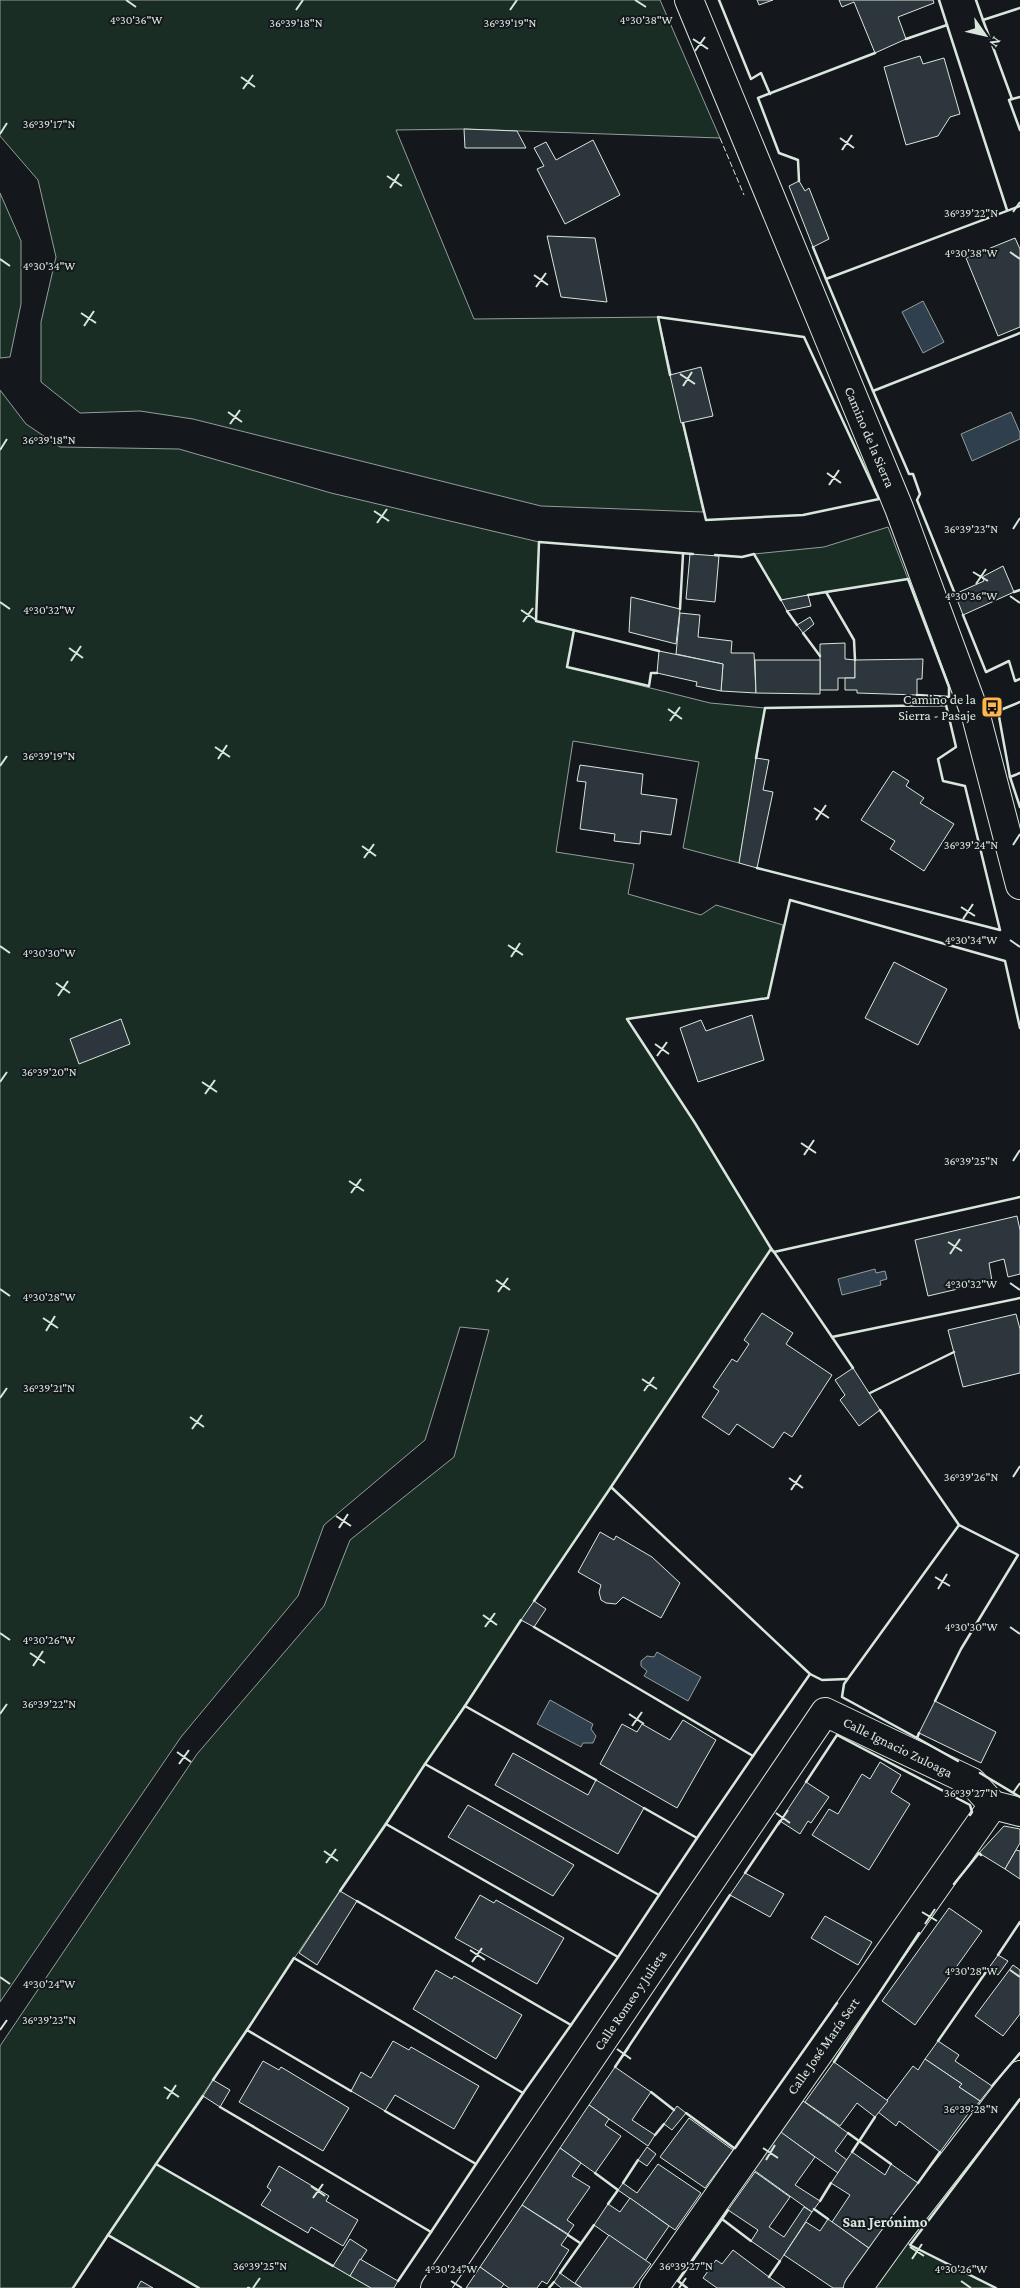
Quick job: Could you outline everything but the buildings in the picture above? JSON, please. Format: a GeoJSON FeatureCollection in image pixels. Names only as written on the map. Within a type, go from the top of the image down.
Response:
{"type":"FeatureCollection","features":[{"type":"Feature","properties":{"kind":"street","name":"Camino de la Sierra"},"geometry":{"type":"LineString","coordinates":[[689,0],[900,508],[976,716],[1020,885]]}},
{"type":"Feature","properties":{"kind":"street","name":"Calle Ignacio Zuloaga"},"geometry":{"type":"LineString","coordinates":[[825,1712],[972,1782],[993,1805]]}},
{"type":"Feature","properties":{"kind":"street","name":"Calle Romeo y Julieta"},"geometry":{"type":"LineString","coordinates":[[435,2288],[825,1712]]}},
{"type":"Feature","properties":{"kind":"street"},"geometry":{"type":"LineString","coordinates":[[993,1805],[1020,1812]]}},
{"type":"Feature","properties":{"kind":"street","name":"Calle José María Sert"},"geometry":{"type":"LineString","coordinates":[[654,2288],[993,1805]]}},
{"type":"Feature","properties":{"kind":"street"},"geometry":{"type":"LineString","coordinates":[[858,2288],[896,2235],[1020,2075]]}},
{"type":"Feature","properties":{"kind":"green space"},"geometry":{"type":"Polygon","coordinates":[[[0,0],[660,0],[720,138],[464,129],[396,130],[474,319],[658,317],[703,512],[541,506],[193,419],[140,411],[80,413],[41,382],[41,322],[56,257],[38,180],[0,136],[0,0]]]}},
{"type":"Feature","properties":{"kind":"green space"},"geometry":{"type":"Polygon","coordinates":[[[0,193],[21,241],[21,304],[10,357],[0,358],[0,193]]]}},
{"type":"Feature","properties":{"kind":"green space"},"geometry":{"type":"Polygon","coordinates":[[[0,390],[26,424],[60,447],[179,449],[331,493],[539,542],[536,621],[574,630],[567,667],[710,703],[765,708],[739,863],[683,848],[699,762],[573,741],[556,852],[634,864],[628,894],[701,915],[716,905],[783,925],[768,998],[627,1019],[695,1123],[771,1249],[156,2164],[371,2288],[199,2288],[108,2236],[73,2288],[0,2288],[0,2046],[197,1754],[324,1606],[350,1540],[454,1457],[489,1330],[460,1327],[425,1440],[324,1525],[298,1596],[181,1737],[0,2002],[0,390]]]}},
{"type":"Feature","properties":{"kind":"green space"},"geometry":{"type":"Polygon","coordinates":[[[888,527],[908,579],[781,600],[754,554],[824,547],[888,527]]]}},
{"type":"Feature","properties":{"kind":"green space"},"geometry":{"type":"Polygon","coordinates":[[[905,2241],[910,2245],[996,2288],[871,2288],[905,2241]]]}},
{"type":"Feature","properties":{"kind":"water"},"geometry":{"type":"Polygon","coordinates":[[[923,301],[944,342],[923,353],[902,312],[923,301]]]}},
{"type":"Feature","properties":{"kind":"water"},"geometry":{"type":"Polygon","coordinates":[[[1011,412],[1020,433],[1020,439],[972,461],[961,434],[1011,412]]]}},
{"type":"Feature","properties":{"kind":"water"},"geometry":{"type":"Polygon","coordinates":[[[875,1269],[876,1273],[885,1271],[887,1279],[880,1281],[881,1285],[842,1295],[838,1279],[875,1269]]]}},
{"type":"Feature","properties":{"kind":"water"},"geometry":{"type":"Polygon","coordinates":[[[657,1652],[701,1677],[688,1701],[644,1676],[647,1671],[641,1666],[641,1661],[647,1656],[654,1657],[657,1652]]]}},
{"type":"Feature","properties":{"kind":"water"},"geometry":{"type":"Polygon","coordinates":[[[550,1700],[593,1724],[591,1729],[596,1736],[593,1743],[583,1743],[581,1747],[537,1724],[550,1700]]]}},
{"type":"Feature","properties":{"kind":"fence"},"geometry":{"type":"LineString","coordinates":[[720,138],[744,195]]}},
{"type":"Feature","properties":{"kind":"wall"},"geometry":{"type":"LineString","coordinates":[[719,0],[751,79],[761,73],[770,94]]}},
{"type":"Feature","properties":{"kind":"wall"},"geometry":{"type":"LineString","coordinates":[[939,0],[947,25]]}},
{"type":"Feature","properties":{"kind":"wall"},"geometry":{"type":"LineString","coordinates":[[976,0],[983,20],[1020,8]]}},
{"type":"Feature","properties":{"kind":"wall"},"geometry":{"type":"LineString","coordinates":[[983,20],[1012,99],[1020,97]]}},
{"type":"Feature","properties":{"kind":"wall"},"geometry":{"type":"LineString","coordinates":[[906,39],[947,25],[1007,210]]}},
{"type":"Feature","properties":{"kind":"wall"},"geometry":{"type":"LineString","coordinates":[[799,181],[798,160],[779,153],[758,98],[875,53]]}},
{"type":"Feature","properties":{"kind":"wall"},"geometry":{"type":"LineString","coordinates":[[1012,99],[1009,100],[1020,130]]}},
{"type":"Feature","properties":{"kind":"wall"},"geometry":{"type":"LineString","coordinates":[[1020,206],[826,279],[873,391],[1020,333]]}},
{"type":"Feature","properties":{"kind":"wall"},"geometry":{"type":"LineString","coordinates":[[813,247],[826,279]]}},
{"type":"Feature","properties":{"kind":"wall"},"geometry":{"type":"LineString","coordinates":[[670,375],[658,317],[804,337],[879,499],[803,515],[706,520],[683,423]]}},
{"type":"Feature","properties":{"kind":"wall"},"geometry":{"type":"LineString","coordinates":[[873,391],[909,474],[913,474],[920,494],[917,500],[955,594]]}},
{"type":"Feature","properties":{"kind":"wall"},"geometry":{"type":"LineString","coordinates":[[659,651],[536,621],[539,542],[693,554]]}},
{"type":"Feature","properties":{"kind":"wall"},"geometry":{"type":"LineString","coordinates":[[680,609],[683,554]]}},
{"type":"Feature","properties":{"kind":"wall"},"geometry":{"type":"LineString","coordinates":[[715,555],[742,557],[754,554],[781,600]]}},
{"type":"Feature","properties":{"kind":"wall"},"geometry":{"type":"LineString","coordinates":[[855,660],[854,640],[826,592],[908,579],[949,687],[949,697],[917,695]]}},
{"type":"Feature","properties":{"kind":"wall"},"geometry":{"type":"LineString","coordinates":[[1014,592],[1020,590]]}},
{"type":"Feature","properties":{"kind":"wall"},"geometry":{"type":"LineString","coordinates":[[808,595],[826,592]]}},
{"type":"Feature","properties":{"kind":"wall"},"geometry":{"type":"LineString","coordinates":[[787,611],[797,625]]}},
{"type":"Feature","properties":{"kind":"wall"},"geometry":{"type":"LineString","coordinates":[[963,615],[986,672],[1009,661],[1015,681],[1020,679]]}},
{"type":"Feature","properties":{"kind":"wall"},"geometry":{"type":"LineString","coordinates":[[574,630],[567,667],[649,686],[651,673],[657,673]]}},
{"type":"Feature","properties":{"kind":"wall"},"geometry":{"type":"LineString","coordinates":[[803,633],[820,656]]}},
{"type":"Feature","properties":{"kind":"wall"},"geometry":{"type":"LineString","coordinates":[[1010,777],[998,711],[1020,702]]}},
{"type":"Feature","properties":{"kind":"wall"},"geometry":{"type":"LineString","coordinates":[[756,758],[765,708],[946,705],[956,747],[938,759],[943,781],[965,786],[1000,930],[757,868]]}},
{"type":"Feature","properties":{"kind":"wall"},"geometry":{"type":"LineString","coordinates":[[1020,773],[1010,777],[1020,807]]}},
{"type":"Feature","properties":{"kind":"wall"},"geometry":{"type":"LineString","coordinates":[[772,1250],[695,1123],[627,1019],[768,998],[790,900],[1005,961],[1020,1028]]}},
{"type":"Feature","properties":{"kind":"wall"},"geometry":{"type":"LineString","coordinates":[[832,1337],[774,1252],[1020,1197]]}},
{"type":"Feature","properties":{"kind":"wall"},"geometry":{"type":"LineString","coordinates":[[774,1252],[771,1249],[611,1487],[810,1674],[822,1680],[847,1679]]}},
{"type":"Feature","properties":{"kind":"wall"},"geometry":{"type":"LineString","coordinates":[[853,1368],[832,1337],[1020,1298]]}},
{"type":"Feature","properties":{"kind":"wall"},"geometry":{"type":"LineString","coordinates":[[870,1393],[954,1352]]}},
{"type":"Feature","properties":{"kind":"wall"},"geometry":{"type":"LineString","coordinates":[[880,1410],[959,1525]]}},
{"type":"Feature","properties":{"kind":"wall"},"geometry":{"type":"LineString","coordinates":[[534,1601],[611,1487]]}},
{"type":"Feature","properties":{"kind":"wall"},"geometry":{"type":"LineString","coordinates":[[919,1733],[917,1738],[842,1697],[844,1684],[959,1525],[1018,1555],[961,1649],[935,1701]]}},
{"type":"Feature","properties":{"kind":"wall"},"geometry":{"type":"LineString","coordinates":[[465,1706],[521,1620]]}},
{"type":"Feature","properties":{"kind":"wall"},"geometry":{"type":"LineString","coordinates":[[534,1627],[753,1756],[697,1838]]}},
{"type":"Feature","properties":{"kind":"wall"},"geometry":{"type":"LineString","coordinates":[[753,1756],[810,1674]]}},
{"type":"Feature","properties":{"kind":"wall"},"geometry":{"type":"LineString","coordinates":[[425,1764],[465,1706],[596,1780]]}},
{"type":"Feature","properties":{"kind":"wall"},"geometry":{"type":"LineString","coordinates":[[806,1782],[837,1735],[970,1805],[972,1812],[970,1815]]}},
{"type":"Feature","properties":{"kind":"wall"},"geometry":{"type":"LineString","coordinates":[[917,1738],[958,1761]]}},
{"type":"Feature","properties":{"kind":"wall"},"geometry":{"type":"LineString","coordinates":[[386,1824],[425,1764],[659,1895],[618,1957]]}},
{"type":"Feature","properties":{"kind":"wall"},"geometry":{"type":"LineString","coordinates":[[980,1773],[1020,1797]]}},
{"type":"Feature","properties":{"kind":"wall"},"geometry":{"type":"LineString","coordinates":[[644,1808],[697,1838],[659,1895]]}},
{"type":"Feature","properties":{"kind":"wall"},"geometry":{"type":"LineString","coordinates":[[745,1873],[780,1821]]}},
{"type":"Feature","properties":{"kind":"wall"},"geometry":{"type":"LineString","coordinates":[[340,1891],[386,1824],[618,1957],[571,2025]]}},
{"type":"Feature","properties":{"kind":"wall"},"geometry":{"type":"LineString","coordinates":[[954,1884],[979,1853],[981,1855]]}},
{"type":"Feature","properties":{"kind":"wall"},"geometry":{"type":"LineString","coordinates":[[615,2067],[730,1895]]}},
{"type":"Feature","properties":{"kind":"wall"},"geometry":{"type":"LineString","coordinates":[[357,1901],[571,2025],[523,2093]]}},
{"type":"Feature","properties":{"kind":"wall"},"geometry":{"type":"LineString","coordinates":[[998,1955],[1020,1922]]}},
{"type":"Feature","properties":{"kind":"wall"},"geometry":{"type":"LineString","coordinates":[[834,2062],[919,1933]]}},
{"type":"Feature","properties":{"kind":"wall"},"geometry":{"type":"LineString","coordinates":[[247,2030],[294,1958],[523,2093],[476,2164]]}},
{"type":"Feature","properties":{"kind":"wall"},"geometry":{"type":"LineString","coordinates":[[938,2041],[988,1969]]}},
{"type":"Feature","properties":{"kind":"wall"},"geometry":{"type":"LineString","coordinates":[[735,2148],[837,2003]]}},
{"type":"Feature","properties":{"kind":"wall"},"geometry":{"type":"LineString","coordinates":[[213,2080],[247,2030],[351,2091]]}},
{"type":"Feature","properties":{"kind":"wall"},"geometry":{"type":"LineString","coordinates":[[992,2086],[1020,2053]]}},
{"type":"Feature","properties":{"kind":"wall"},"geometry":{"type":"LineString","coordinates":[[651,2092],[674,2110]]}},
{"type":"Feature","properties":{"kind":"wall"},"geometry":{"type":"LineString","coordinates":[[156,2164],[203,2096]]}},
{"type":"Feature","properties":{"kind":"wall"},"geometry":{"type":"LineString","coordinates":[[996,2288],[910,2245],[1020,2099]]}},
{"type":"Feature","properties":{"kind":"wall"},"geometry":{"type":"LineString","coordinates":[[220,2107],[431,2232],[398,2281]]}},
{"type":"Feature","properties":{"kind":"wall"},"geometry":{"type":"LineString","coordinates":[[385,2111],[476,2164],[431,2232]]}},
{"type":"Feature","properties":{"kind":"wall"},"geometry":{"type":"LineString","coordinates":[[686,2113],[734,2148]]}},
{"type":"Feature","properties":{"kind":"wall"},"geometry":{"type":"LineString","coordinates":[[852,2152],[875,2117]]}},
{"type":"Feature","properties":{"kind":"wall"},"geometry":{"type":"LineString","coordinates":[[655,2135],[664,2124]]}},
{"type":"Feature","properties":{"kind":"wall"},"geometry":{"type":"LineString","coordinates":[[848,2133],[891,2164]]}},
{"type":"Feature","properties":{"kind":"wall"},"geometry":{"type":"LineString","coordinates":[[918,2183],[940,2152]]}},
{"type":"Feature","properties":{"kind":"wall"},"geometry":{"type":"LineString","coordinates":[[623,2183],[638,2160]]}},
{"type":"Feature","properties":{"kind":"wall"},"geometry":{"type":"LineString","coordinates":[[108,2235],[156,2164],[333,2266]]}},
{"type":"Feature","properties":{"kind":"wall"},"geometry":{"type":"LineString","coordinates":[[595,2173],[618,2190],[608,2204]]}},
{"type":"Feature","properties":{"kind":"wall"},"geometry":{"type":"LineString","coordinates":[[820,2201],[831,2183]]}},
{"type":"Feature","properties":{"kind":"wall"},"geometry":{"type":"LineString","coordinates":[[814,2209],[828,2219]]}},
{"type":"Feature","properties":{"kind":"wall"},"geometry":{"type":"LineString","coordinates":[[728,2210],[722,2219],[751,2241]]}},
{"type":"Feature","properties":{"kind":"wall"},"geometry":{"type":"LineString","coordinates":[[687,2288],[678,2281],[722,2219]]}},
{"type":"Feature","properties":{"kind":"wall"},"geometry":{"type":"LineString","coordinates":[[560,2273],[594,2225]]}},
{"type":"Feature","properties":{"kind":"wall"},"geometry":{"type":"LineString","coordinates":[[73,2288],[108,2235],[199,2288]]}},
{"type":"Feature","properties":{"kind":"wall"},"geometry":{"type":"LineString","coordinates":[[568,2235],[580,2243]]}},
{"type":"Feature","properties":{"kind":"wall"},"geometry":{"type":"LineString","coordinates":[[769,2277],[780,2261]]}},
{"type":"Feature","properties":{"kind":"wall"},"geometry":{"type":"LineString","coordinates":[[549,2288],[554,2282]]}},
{"type":"Feature","properties":{"kind":"place","name":"Camino de la Sierra - Pasaje"},"geometry":{"type":"Point","coordinates":[992,707]}},
{"type":"Feature","properties":{"kind":"district","name":"San Jerónimo"},"geometry":{"type":"Point","coordinates":[885,2222]}}]}
